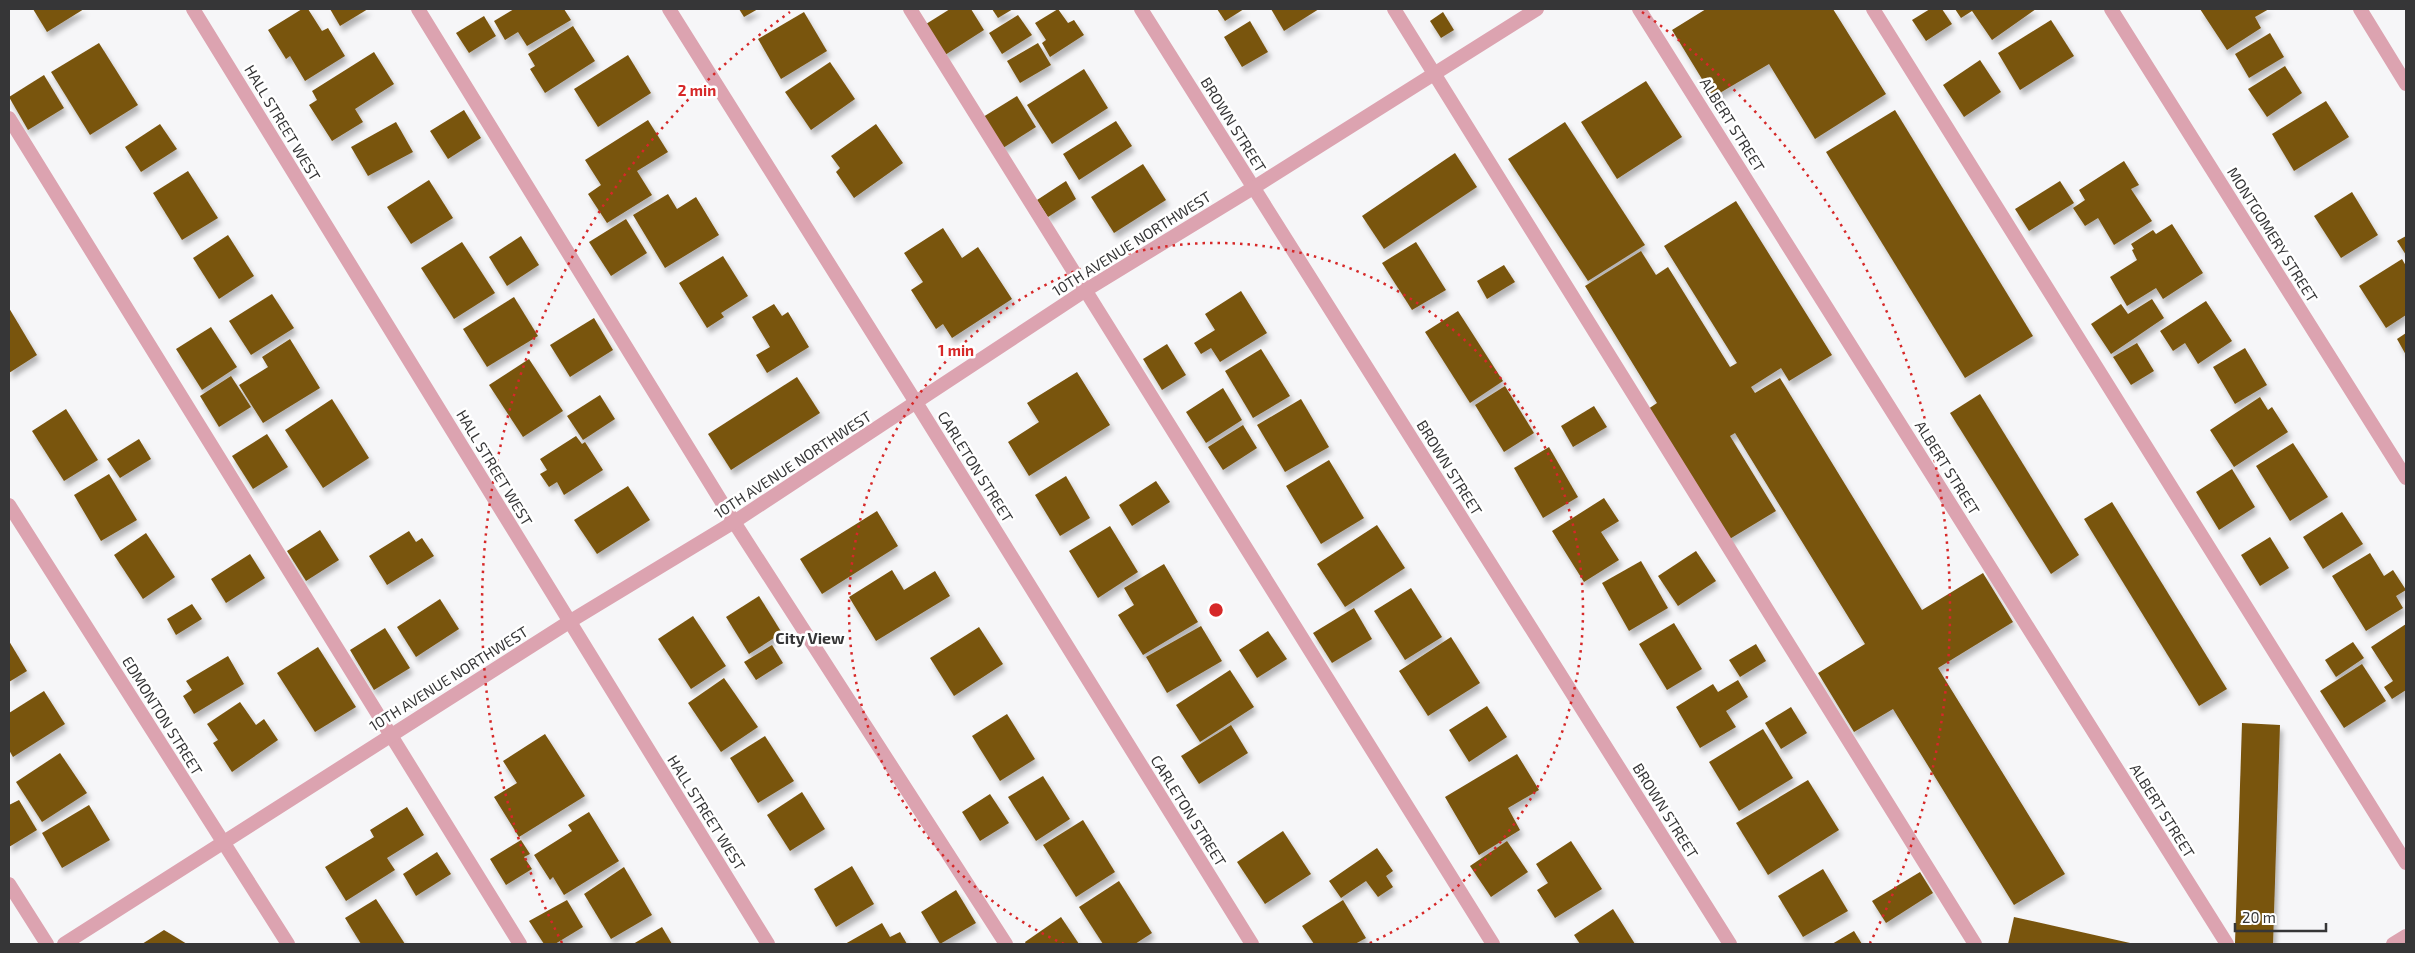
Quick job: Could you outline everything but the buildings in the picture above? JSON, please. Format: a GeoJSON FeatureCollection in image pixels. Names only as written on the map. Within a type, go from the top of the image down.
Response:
{"type":"FeatureCollection","features":[{"type":"Feature","properties":{"kind":"street","name":"HALL STREET WEST"},"geometry":{"type":"LineString","coordinates":[[194,9],[768,944]]}},
{"type":"Feature","properties":{"kind":"street"},"geometry":{"type":"LineString","coordinates":[[418,9],[734,522],[1006,944]]}},
{"type":"Feature","properties":{"kind":"street","name":"CARLETON STREET"},"geometry":{"type":"LineString","coordinates":[[669,9],[1252,944]]}},
{"type":"Feature","properties":{"kind":"street"},"geometry":{"type":"LineString","coordinates":[[910,9],[1493,944]]}},
{"type":"Feature","properties":{"kind":"street","name":"BROWN STREET"},"geometry":{"type":"LineString","coordinates":[[1140,9],[1730,944]]}},
{"type":"Feature","properties":{"kind":"street"},"geometry":{"type":"LineString","coordinates":[[1394,9],[1975,944]]}},
{"type":"Feature","properties":{"kind":"street","name":"10TH AVENUE NORTHWEST"},"geometry":{"type":"LineString","coordinates":[[64,944],[569,622],[734,522],[917,404],[1086,290],[1253,188],[1537,9]]}},
{"type":"Feature","properties":{"kind":"street","name":"ALBERT STREET"},"geometry":{"type":"LineString","coordinates":[[1639,9],[2227,944]]}},
{"type":"Feature","properties":{"kind":"street"},"geometry":{"type":"LineString","coordinates":[[1873,9],[2406,863]]}},
{"type":"Feature","properties":{"kind":"street","name":"MONTGOMERY STREET"},"geometry":{"type":"LineString","coordinates":[[2111,9],[2406,478]]}},
{"type":"Feature","properties":{"kind":"street"},"geometry":{"type":"LineString","coordinates":[[2360,9],[2406,84]]}},
{"type":"Feature","properties":{"kind":"street"},"geometry":{"type":"LineString","coordinates":[[9,118],[520,944]]}},
{"type":"Feature","properties":{"kind":"street","name":"EDMONTON STREET"},"geometry":{"type":"LineString","coordinates":[[9,505],[288,944]]}},
{"type":"Feature","properties":{"kind":"street"},"geometry":{"type":"LineString","coordinates":[[9,884],[47,944]]}},
{"type":"Feature","properties":{"kind":"street"},"geometry":{"type":"LineString","coordinates":[[2393,944],[2406,936]]}},
{"type":"Feature","properties":{"kind":"district","name":"City View"},"geometry":{"type":"Point","coordinates":[810,638]}}]}
